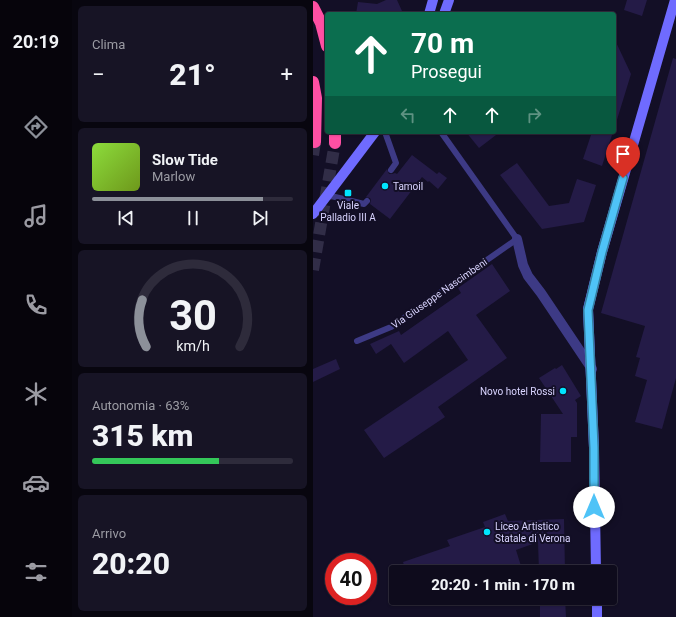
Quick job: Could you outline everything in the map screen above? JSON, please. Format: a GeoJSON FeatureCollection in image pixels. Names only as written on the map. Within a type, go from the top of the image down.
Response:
{"type":"FeatureCollection","features":[{"type":"Feature","properties":{"kind":"highway"},"geometry":{"type":"LineString","coordinates":[[313,8],[321,23],[325,38]]}},
{"type":"Feature","properties":{"kind":"highway"},"geometry":{"type":"LineString","coordinates":[[313,82],[316,98],[315,142]]}},
{"type":"Feature","properties":{"kind":"street"},"geometry":{"type":"LineString","coordinates":[[430,12],[433,0]]}},
{"type":"Feature","properties":{"kind":"street"},"geometry":{"type":"LineString","coordinates":[[445,12],[449,0]]}},
{"type":"Feature","properties":{"kind":"street"},"geometry":{"type":"LineString","coordinates":[[596,565],[592,369],[588,310],[602,252],[675,0]]}},
{"type":"Feature","properties":{"kind":"street"},"geometry":{"type":"LineString","coordinates":[[313,214],[373,134]]}},
{"type":"Feature","properties":{"kind":"street"},"geometry":{"type":"LineString","coordinates":[[517,239],[527,276],[541,293],[592,369]]}},
{"type":"Feature","properties":{"kind":"street"},"geometry":{"type":"LineString","coordinates":[[597,605],[597,617]]}},
{"type":"Feature","properties":{"kind":"lane"},"geometry":{"type":"LineString","coordinates":[[386,134],[396,163],[391,170]]}},
{"type":"Feature","properties":{"kind":"lane"},"geometry":{"type":"LineString","coordinates":[[442,134],[517,239]]}},
{"type":"Feature","properties":{"kind":"lane"},"geometry":{"type":"LineString","coordinates":[[327,195],[364,204],[367,201]]}},
{"type":"Feature","properties":{"kind":"lane","name":"Via Giuseppe Nascimbeni"},"geometry":{"type":"LineString","coordinates":[[357,341],[391,327],[517,239]]}},
{"type":"Feature","properties":{"kind":"building"},"geometry":{"type":"Polygon","coordinates":[[[386,0],[397,0],[402,11],[356,12],[358,2],[377,4],[386,0]]]}},
{"type":"Feature","properties":{"kind":"building"},"geometry":{"type":"Polygon","coordinates":[[[627,0],[647,0],[642,16],[624,10],[627,0]]]}},
{"type":"Feature","properties":{"kind":"building"},"geometry":{"type":"Polygon","coordinates":[[[616,42],[631,74],[616,123],[616,42]]]}},
{"type":"Feature","properties":{"kind":"building"},"geometry":{"type":"Polygon","coordinates":[[[673,58],[676,59],[676,378],[662,429],[635,422],[647,380],[635,376],[640,358],[636,357],[645,326],[601,313],[673,58]]]}},
{"type":"Feature","properties":{"kind":"building"},"geometry":{"type":"Polygon","coordinates":[[[468,134],[497,134],[479,148],[468,134]]]}},
{"type":"Feature","properties":{"kind":"building"},"geometry":{"type":"Polygon","coordinates":[[[591,134],[612,134],[602,166],[583,159],[591,134]]]}},
{"type":"Feature","properties":{"kind":"building"},"geometry":{"type":"Polygon","coordinates":[[[412,155],[437,174],[439,172],[447,178],[438,189],[422,177],[390,219],[370,204],[370,198],[366,197],[387,169],[389,174],[397,174],[412,155]]]}},
{"type":"Feature","properties":{"kind":"building"},"geometry":{"type":"Polygon","coordinates":[[[517,163],[549,206],[569,203],[577,179],[596,185],[584,222],[542,229],[500,175],[517,163]]]}},
{"type":"Feature","properties":{"kind":"building"},"geometry":{"type":"Polygon","coordinates":[[[492,264],[510,291],[476,315],[507,358],[438,407],[445,417],[384,458],[364,430],[468,360],[448,331],[404,363],[391,344],[376,354],[370,344],[399,331],[401,335],[461,293],[458,288],[492,264]]]}},
{"type":"Feature","properties":{"kind":"building"},"geometry":{"type":"Polygon","coordinates":[[[336,359],[340,369],[313,382],[313,369],[336,359]]]}},
{"type":"Feature","properties":{"kind":"building"},"geometry":{"type":"Polygon","coordinates":[[[562,365],[581,396],[575,400],[577,403],[577,437],[571,437],[571,462],[540,462],[541,414],[563,414],[539,378],[562,365]]]}},
{"type":"Feature","properties":{"kind":"building"},"geometry":{"type":"Polygon","coordinates":[[[505,514],[508,521],[564,519],[565,565],[539,565],[538,542],[516,550],[521,565],[404,565],[403,562],[450,546],[447,540],[485,527],[483,522],[505,514]]]}},
{"type":"Feature","properties":{"kind":"building"},"geometry":{"type":"Polygon","coordinates":[[[540,605],[565,605],[566,617],[540,617],[540,605]]]}},
{"type":"Feature","properties":{"kind":"tunnel"},"geometry":{"type":"LineString","coordinates":[[313,155],[315,142]]}},
{"type":"Feature","properties":{"kind":"tunnel"},"geometry":{"type":"LineString","coordinates":[[313,270],[335,143]]}},
{"type":"Feature","properties":{"kind":"place","name":"Tamoil"},"geometry":{"type":"Point","coordinates":[385,186]}},
{"type":"Feature","properties":{"kind":"place","name":"Viale Palladio III A"},"geometry":{"type":"Point","coordinates":[348,193]}},
{"type":"Feature","properties":{"kind":"place","name":"Novo hotel Rossi"},"geometry":{"type":"Point","coordinates":[563,391]}},
{"type":"Feature","properties":{"kind":"place","name":"Liceo Artistico Statale di Verona"},"geometry":{"type":"Point","coordinates":[487,532]}},
{"type":"Feature","properties":{"kind":"route"},"geometry":{"type":"LineString","coordinates":[[594,507],[592,369],[588,310],[602,252],[623,178]]}}]}
